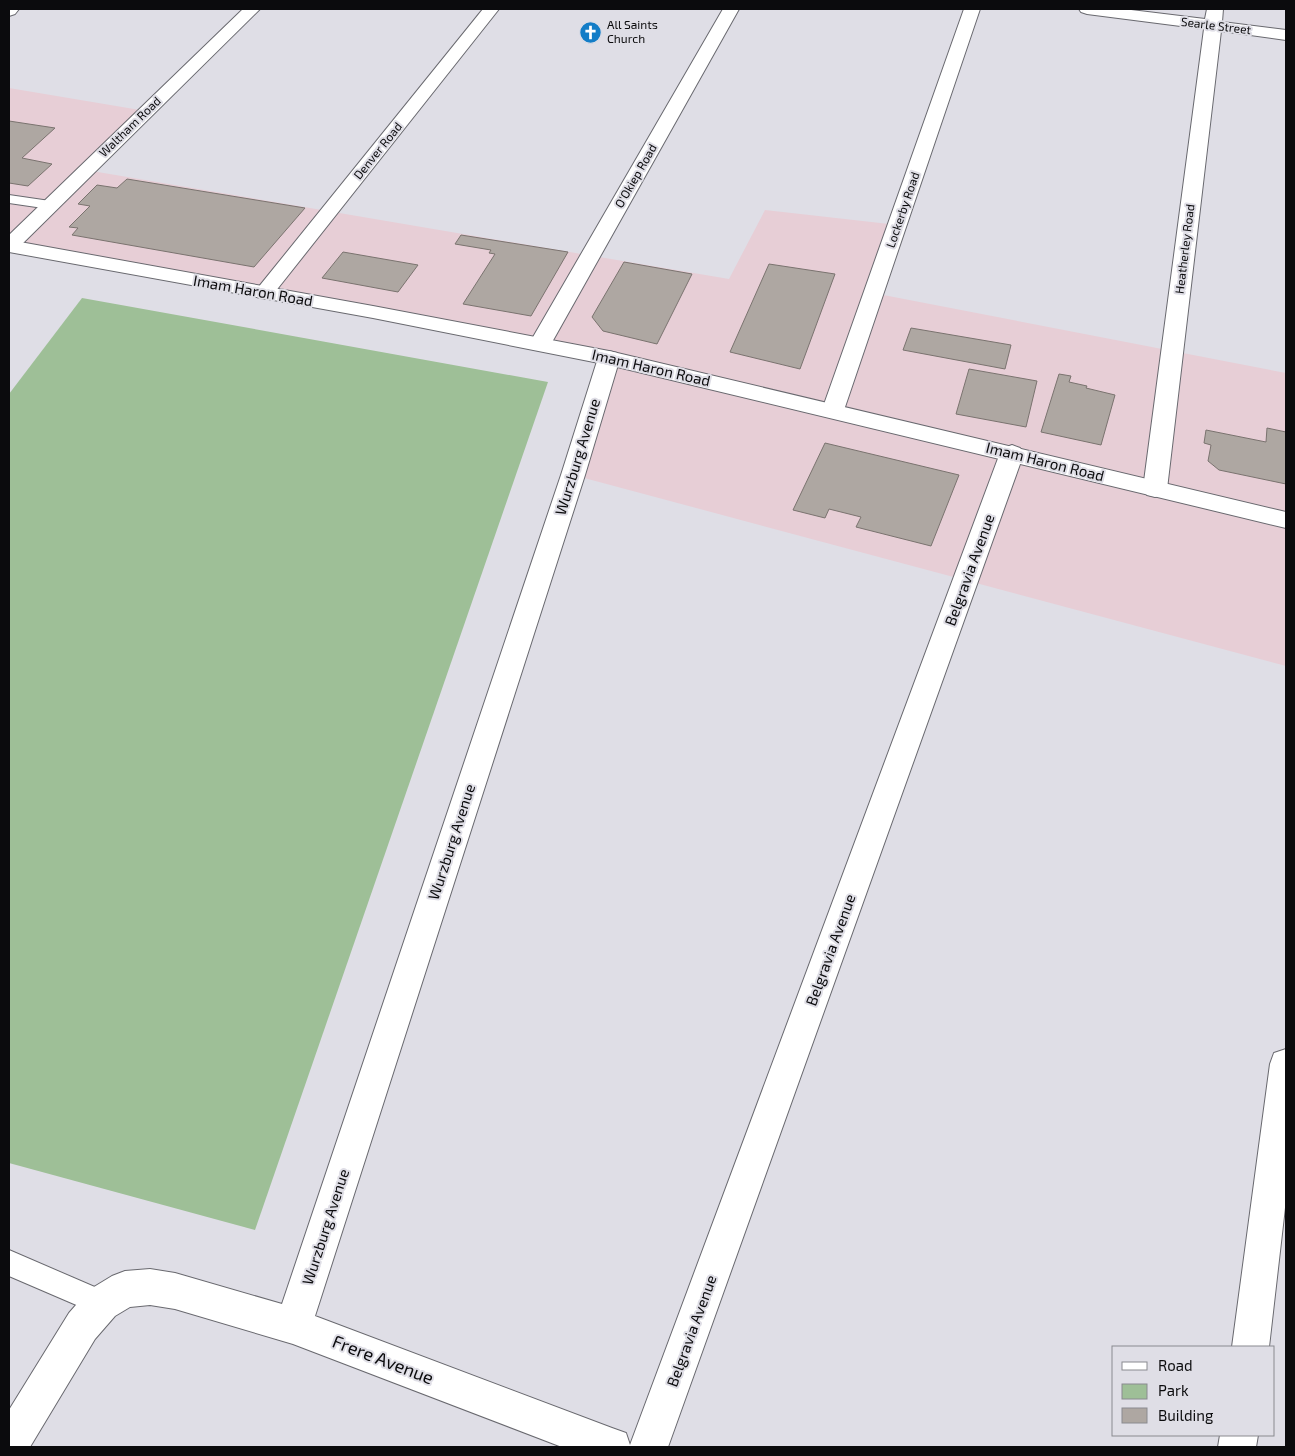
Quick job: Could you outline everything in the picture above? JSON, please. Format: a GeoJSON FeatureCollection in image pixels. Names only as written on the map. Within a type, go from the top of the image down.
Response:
{"type":"FeatureCollection","features":[{"type":"Feature","properties":{"kind":"street","name":"Waltham Road"},"geometry":{"type":"LineString","coordinates":[[9,246],[252,9]]}},
{"type":"Feature","properties":{"kind":"street","name":"Denver Road"},"geometry":{"type":"LineString","coordinates":[[264,293],[492,9]]}},
{"type":"Feature","properties":{"kind":"street","name":"O'Okiep Road"},"geometry":{"type":"LineString","coordinates":[[540,344],[731,9]]}},
{"type":"Feature","properties":{"kind":"street","name":"Lockerby Road"},"geometry":{"type":"LineString","coordinates":[[833,410],[972,9]]}},
{"type":"Feature","properties":{"kind":"street","name":"Searle Street"},"geometry":{"type":"LineString","coordinates":[[1087,9],[1214,17],[1286,35]]}},
{"type":"Feature","properties":{"kind":"street","name":"Heatherley Road"},"geometry":{"type":"LineString","coordinates":[[1155,489],[1214,17]]}},
{"type":"Feature","properties":{"kind":"street","name":"Imam Haron Road"},"geometry":{"type":"LineString","coordinates":[[9,246],[609,358],[833,410],[1286,520]]}},
{"type":"Feature","properties":{"kind":"street","name":"Wurzburg Avenue"},"geometry":{"type":"LineString","coordinates":[[293,1326],[573,475],[609,358]]}},
{"type":"Feature","properties":{"kind":"street","name":"Belgravia Avenue"},"geometry":{"type":"LineString","coordinates":[[649,1447],[1012,454]]}},
{"type":"Feature","properties":{"kind":"street"},"geometry":{"type":"LineString","coordinates":[[1250,1346],[1286,1064]]}},
{"type":"Feature","properties":{"kind":"street","name":"Frere Avenue"},"geometry":{"type":"LineString","coordinates":[[9,1445],[82,1326],[102,1303],[125,1289],[150,1287],[175,1291],[293,1326],[612,1447]]}},
{"type":"Feature","properties":{"kind":"lane"},"geometry":{"type":"LineString","coordinates":[[9,199],[50,206]]}},
{"type":"Feature","properties":{"kind":"lane"},"geometry":{"type":"LineString","coordinates":[[9,1263],[102,1303]]}},
{"type":"Feature","properties":{"kind":"shaded area"},"geometry":{"type":"Polygon","coordinates":[[[9,88],[146,111],[86,170],[729,279],[765,210],[898,225],[873,293],[1286,373],[1286,666],[573,475],[609,358],[9,246],[9,88]]]}},
{"type":"Feature","properties":{"kind":"green space"},"geometry":{"type":"Polygon","coordinates":[[[82,298],[548,382],[255,1230],[9,1163],[9,394],[82,298]]]}},
{"type":"Feature","properties":{"kind":"building"},"geometry":{"type":"Polygon","coordinates":[[[9,121],[55,128],[22,158],[52,164],[28,186],[9,183],[9,121]]]}},
{"type":"Feature","properties":{"kind":"building"},"geometry":{"type":"Polygon","coordinates":[[[127,179],[305,208],[254,267],[72,235],[78,228],[69,227],[90,206],[78,204],[97,185],[117,188],[127,179]]]}},
{"type":"Feature","properties":{"kind":"building"},"geometry":{"type":"Polygon","coordinates":[[[461,235],[568,252],[531,316],[463,304],[495,254],[489,253],[491,250],[455,244],[461,235]]]}},
{"type":"Feature","properties":{"kind":"building"},"geometry":{"type":"Polygon","coordinates":[[[343,252],[418,265],[398,292],[322,278],[343,252]]]}},
{"type":"Feature","properties":{"kind":"building"},"geometry":{"type":"Polygon","coordinates":[[[624,262],[692,274],[657,344],[603,331],[592,317],[624,262]]]}},
{"type":"Feature","properties":{"kind":"building"},"geometry":{"type":"Polygon","coordinates":[[[769,264],[835,274],[800,369],[730,352],[769,264]]]}},
{"type":"Feature","properties":{"kind":"building"},"geometry":{"type":"Polygon","coordinates":[[[911,328],[1011,345],[1005,369],[903,350],[911,328]]]}},
{"type":"Feature","properties":{"kind":"building"},"geometry":{"type":"Polygon","coordinates":[[[969,369],[1037,381],[1026,427],[956,414],[969,369]]]}},
{"type":"Feature","properties":{"kind":"building"},"geometry":{"type":"Polygon","coordinates":[[[1059,374],[1071,376],[1069,382],[1115,395],[1101,445],[1041,432],[1059,374]]]}},
{"type":"Feature","properties":{"kind":"building"},"geometry":{"type":"Polygon","coordinates":[[[1267,428],[1286,432],[1286,484],[1219,470],[1208,461],[1211,445],[1204,443],[1206,430],[1266,442],[1267,428]]]}},
{"type":"Feature","properties":{"kind":"building"},"geometry":{"type":"Polygon","coordinates":[[[825,443],[959,475],[931,546],[856,527],[861,517],[829,509],[825,518],[793,510],[825,443]]]}},
{"type":"Feature","properties":{"kind":"place","name":"All Saints Church"},"geometry":{"type":"Point","coordinates":[591,32]}}]}
